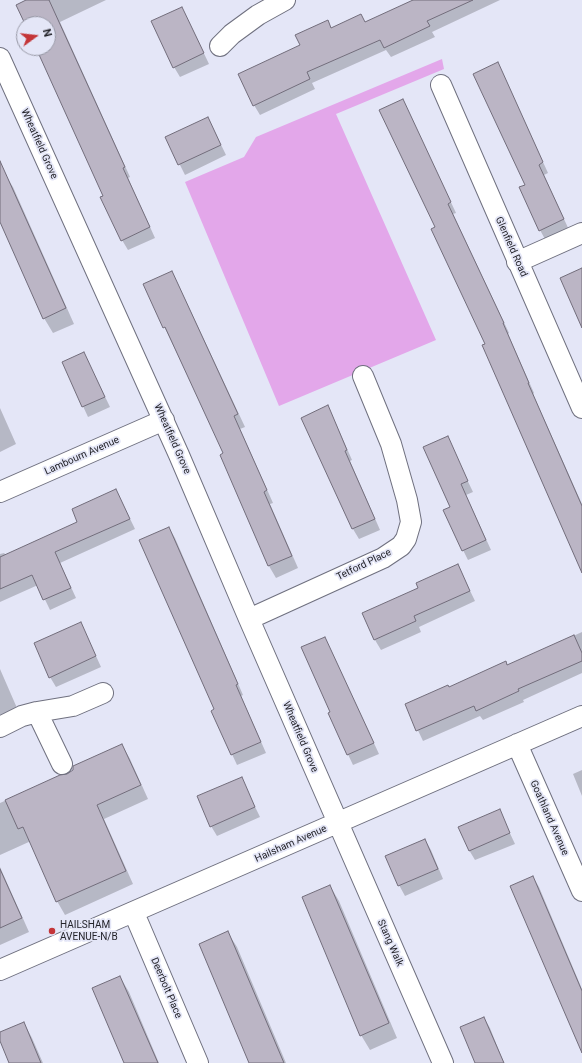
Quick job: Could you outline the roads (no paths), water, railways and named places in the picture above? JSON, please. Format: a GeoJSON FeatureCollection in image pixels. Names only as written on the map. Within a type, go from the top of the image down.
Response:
{"type":"FeatureCollection","features":[{"type":"Feature","properties":{"kind":"street"},"geometry":{"type":"LineString","coordinates":[[220,46],[254,7],[285,0]]}},
{"type":"Feature","properties":{"kind":"street","name":"Wheatfield Grove"},"geometry":{"type":"LineString","coordinates":[[0,58],[164,420],[338,823]]}},
{"type":"Feature","properties":{"kind":"street","name":"Glenfield Road"},"geometry":{"type":"LineString","coordinates":[[441,85],[582,408]]}},
{"type":"Feature","properties":{"kind":"street"},"geometry":{"type":"LineString","coordinates":[[518,262],[582,233]]}},
{"type":"Feature","properties":{"kind":"street","name":"Tetford Place"},"geometry":{"type":"LineString","coordinates":[[249,619],[383,558],[401,546],[406,538],[411,522],[407,500],[391,444],[363,376]]}},
{"type":"Feature","properties":{"kind":"street","name":"Lambourn Avenue"},"geometry":{"type":"LineString","coordinates":[[0,492],[164,420]]}},
{"type":"Feature","properties":{"kind":"street"},"geometry":{"type":"LineString","coordinates":[[0,727],[22,716],[73,706],[102,693]]}},
{"type":"Feature","properties":{"kind":"street"},"geometry":{"type":"LineString","coordinates":[[37,712],[62,764]]}},
{"type":"Feature","properties":{"kind":"street","name":"Hailsham Avenue"},"geometry":{"type":"LineString","coordinates":[[0,970],[134,913],[582,716]]}},
{"type":"Feature","properties":{"kind":"street","name":"Goathland Avenue"},"geometry":{"type":"LineString","coordinates":[[517,744],[582,891]]}},
{"type":"Feature","properties":{"kind":"street","name":"Stang Walk"},"geometry":{"type":"LineString","coordinates":[[338,823],[443,1063]]}},
{"type":"Feature","properties":{"kind":"street","name":"Deerbolt Place"},"geometry":{"type":"LineString","coordinates":[[134,913],[198,1063]]}},
{"type":"Feature","properties":{"kind":"place","name":"HAILSHAM AVENUE-N/B"},"geometry":{"type":"Point","coordinates":[52,931]}}]}
